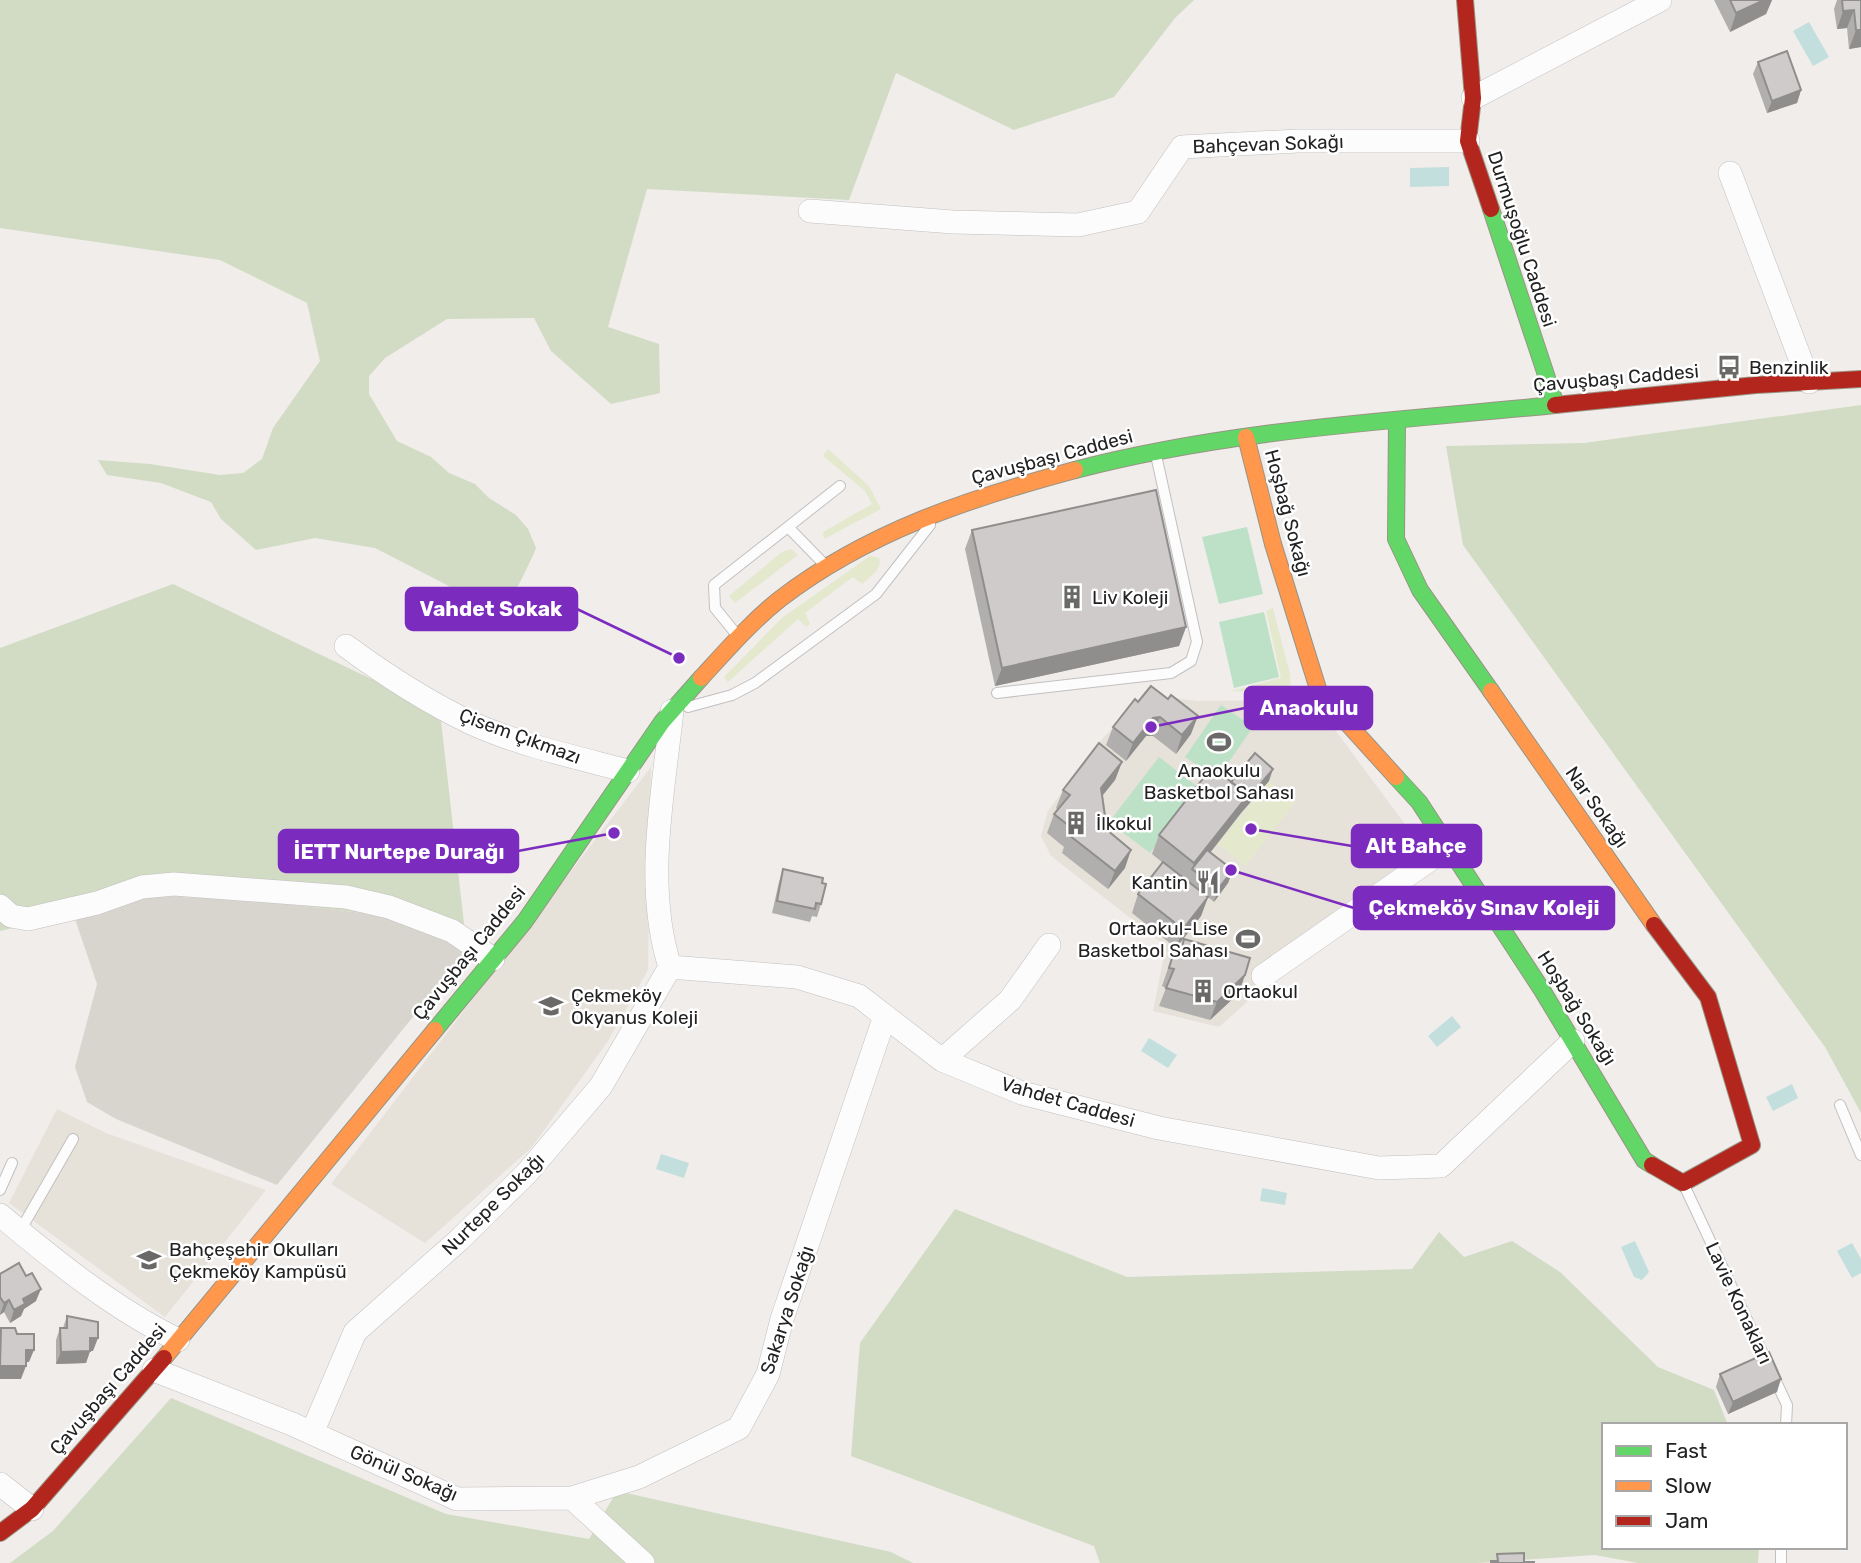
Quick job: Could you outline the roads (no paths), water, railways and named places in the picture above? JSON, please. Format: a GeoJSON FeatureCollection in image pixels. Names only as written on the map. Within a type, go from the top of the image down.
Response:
{"type":"FeatureCollection","features":[{"type":"Feature","properties":{"kind":"main road","name":"Durmuşoğlu Caddesi"},"geometry":{"type":"LineString","coordinates":[[1465,0],[1473,98],[1468,141],[1556,405]]}},
{"type":"Feature","properties":{"kind":"main road","name":"Çavuşbaşı Caddesi"},"geometry":{"type":"LineString","coordinates":[[0,1533],[33,1509],[154,1370],[525,921],[672,712],[738,638],[780,599],[827,568],[895,529],[988,493],[1121,458],[1246,437],[1556,405],[1861,379]]}},
{"type":"Feature","properties":{"kind":"main road","name":"Nar Sokağı"},"geometry":{"type":"LineString","coordinates":[[1397,422],[1396,538],[1420,590],[1639,904],[1708,997],[1752,1144],[1683,1183]]}},
{"type":"Feature","properties":{"kind":"main road","name":"Hoşbağ Sokağı"},"geometry":{"type":"LineString","coordinates":[[1246,437],[1273,544],[1320,692],[1419,802],[1573,1041],[1644,1160],[1683,1183]]}},
{"type":"Feature","properties":{"kind":"street"},"geometry":{"type":"LineString","coordinates":[[1473,98],[1660,0]]}},
{"type":"Feature","properties":{"kind":"street","name":"Bahçevan Sokağı"},"geometry":{"type":"LineString","coordinates":[[810,211],[953,222],[1078,225],[1138,212],[1182,147],[1298,141],[1468,141]]}},
{"type":"Feature","properties":{"kind":"street"},"geometry":{"type":"LineString","coordinates":[[1730,173],[1809,382]]}},
{"type":"Feature","properties":{"kind":"street","name":"Çisem Çıkmazı"},"geometry":{"type":"LineString","coordinates":[[346,646],[382,673],[470,722],[548,750],[628,771]]}},
{"type":"Feature","properties":{"kind":"street"},"geometry":{"type":"LineString","coordinates":[[670,967],[659,933],[659,832],[672,712]]}},
{"type":"Feature","properties":{"kind":"street"},"geometry":{"type":"LineString","coordinates":[[1263,976],[1448,847]]}},
{"type":"Feature","properties":{"kind":"street"},"geometry":{"type":"LineString","coordinates":[[0,906],[11,916],[28,919],[97,903],[142,887],[174,884],[346,897],[389,907],[452,931],[493,959]]}},
{"type":"Feature","properties":{"kind":"street"},"geometry":{"type":"LineString","coordinates":[[942,1060],[1010,1000],[1049,946]]}},
{"type":"Feature","properties":{"kind":"street","name":"Vahdet Caddesi"},"geometry":{"type":"LineString","coordinates":[[670,967],[797,978],[859,996],[942,1060],[1022,1093],[1159,1128],[1379,1168],[1441,1166],[1573,1041]]}},
{"type":"Feature","properties":{"kind":"street","name":"Nurtepe Sokağı"},"geometry":{"type":"LineString","coordinates":[[312,1433],[355,1332],[459,1240],[526,1174],[601,1086],[670,967]]}},
{"type":"Feature","properties":{"kind":"street","name":"Sakarya Sokağı"},"geometry":{"type":"LineString","coordinates":[[572,1498],[639,1476],[739,1428],[768,1374],[782,1319],[885,1016]]}},
{"type":"Feature","properties":{"kind":"street"},"geometry":{"type":"LineString","coordinates":[[0,1215],[53,1260],[149,1326],[178,1340]]}},
{"type":"Feature","properties":{"kind":"street","name":"Gönül Sokağı"},"geometry":{"type":"LineString","coordinates":[[154,1370],[312,1433],[457,1499],[572,1498]]}},
{"type":"Feature","properties":{"kind":"street"},"geometry":{"type":"LineString","coordinates":[[0,1484],[33,1509]]}},
{"type":"Feature","properties":{"kind":"street"},"geometry":{"type":"LineString","coordinates":[[572,1498],[643,1563]]}},
{"type":"Feature","properties":{"kind":"lane"},"geometry":{"type":"LineString","coordinates":[[997,693],[1171,673],[1191,661],[1197,642],[1155,452]]}},
{"type":"Feature","properties":{"kind":"lane"},"geometry":{"type":"LineString","coordinates":[[738,638],[715,608],[714,584],[840,486]]}},
{"type":"Feature","properties":{"kind":"lane"},"geometry":{"type":"LineString","coordinates":[[672,712],[732,695],[755,683],[876,594],[939,513]]}},
{"type":"Feature","properties":{"kind":"lane"},"geometry":{"type":"LineString","coordinates":[[788,527],[827,568]]}},
{"type":"Feature","properties":{"kind":"lane"},"geometry":{"type":"LineString","coordinates":[[1840,1105],[1861,1155]]}},
{"type":"Feature","properties":{"kind":"lane"},"geometry":{"type":"LineString","coordinates":[[20,1231],[73,1139]]}},
{"type":"Feature","properties":{"kind":"lane"},"geometry":{"type":"LineString","coordinates":[[0,1189],[12,1163]]}},
{"type":"Feature","properties":{"kind":"lane","name":"Lavie Konakları"},"geometry":{"type":"LineString","coordinates":[[1683,1183],[1787,1405],[1786,1423]]}},
{"type":"Feature","properties":{"kind":"water"},"geometry":{"type":"Polygon","coordinates":[[[1809,22],[1829,57],[1813,66],[1793,31],[1809,22]]]}},
{"type":"Feature","properties":{"kind":"water"},"geometry":{"type":"Polygon","coordinates":[[[1449,167],[1449,186],[1410,187],[1410,168],[1449,167]]]}},
{"type":"Feature","properties":{"kind":"water"},"geometry":{"type":"Polygon","coordinates":[[[1452,1016],[1461,1027],[1437,1047],[1428,1036],[1452,1016]]]}},
{"type":"Feature","properties":{"kind":"water"},"geometry":{"type":"Polygon","coordinates":[[[1149,1038],[1177,1055],[1168,1068],[1141,1051],[1149,1038]]]}},
{"type":"Feature","properties":{"kind":"water"},"geometry":{"type":"Polygon","coordinates":[[[1792,1084],[1798,1098],[1773,1111],[1766,1097],[1792,1084]]]}},
{"type":"Feature","properties":{"kind":"water"},"geometry":{"type":"Polygon","coordinates":[[[661,1154],[689,1163],[684,1178],[656,1169],[661,1154]]]}},
{"type":"Feature","properties":{"kind":"water"},"geometry":{"type":"Polygon","coordinates":[[[1262,1188],[1287,1193],[1285,1205],[1260,1201],[1262,1188]]]}},
{"type":"Feature","properties":{"kind":"water"},"geometry":{"type":"Polygon","coordinates":[[[1635,1241],[1649,1272],[1642,1280],[1634,1277],[1621,1247],[1635,1241]]]}},
{"type":"Feature","properties":{"kind":"water"},"geometry":{"type":"Polygon","coordinates":[[[1852,1243],[1861,1259],[1861,1273],[1852,1278],[1837,1251],[1852,1243]]]}},
{"type":"Feature","properties":{"kind":"place","name":"Benzinlik"},"geometry":{"type":"Point","coordinates":[1729,367]}},
{"type":"Feature","properties":{"kind":"place","name":"Liv Koleji"},"geometry":{"type":"Point","coordinates":[1072,597]}},
{"type":"Feature","properties":{"kind":"place","name":"Vahdet Sokak"},"geometry":{"type":"Point","coordinates":[679,658]}},
{"type":"Feature","properties":{"kind":"place","name":"Anaokulu"},"geometry":{"type":"Point","coordinates":[1151,727]}},
{"type":"Feature","properties":{"kind":"place","name":"Anaokulu Basketbol Sahası"},"geometry":{"type":"Point","coordinates":[1219,742]}},
{"type":"Feature","properties":{"kind":"place","name":"İlkokul"},"geometry":{"type":"Point","coordinates":[1076,823]}},
{"type":"Feature","properties":{"kind":"place","name":"Alt Bahçe"},"geometry":{"type":"Point","coordinates":[1251,829]}},
{"type":"Feature","properties":{"kind":"place","name":"İETT Nurtepe Durağı"},"geometry":{"type":"Point","coordinates":[614,833]}},
{"type":"Feature","properties":{"kind":"place","name":"Çekmeköy Sınav Koleji"},"geometry":{"type":"Point","coordinates":[1231,870]}},
{"type":"Feature","properties":{"kind":"place","name":"Kantin"},"geometry":{"type":"Point","coordinates":[1208,882]}},
{"type":"Feature","properties":{"kind":"place","name":"Ortaokul-Lise Basketbol Sahası"},"geometry":{"type":"Point","coordinates":[1248,939]}},
{"type":"Feature","properties":{"kind":"place","name":"Ortaokul"},"geometry":{"type":"Point","coordinates":[1203,991]}},
{"type":"Feature","properties":{"kind":"place","name":"Çekmeköy Okyanus Koleji"},"geometry":{"type":"Point","coordinates":[551,1006]}},
{"type":"Feature","properties":{"kind":"place","name":"Bahçeşehir Okulları Çekmeköy Kampüsü"},"geometry":{"type":"Point","coordinates":[149,1260]}}]}
